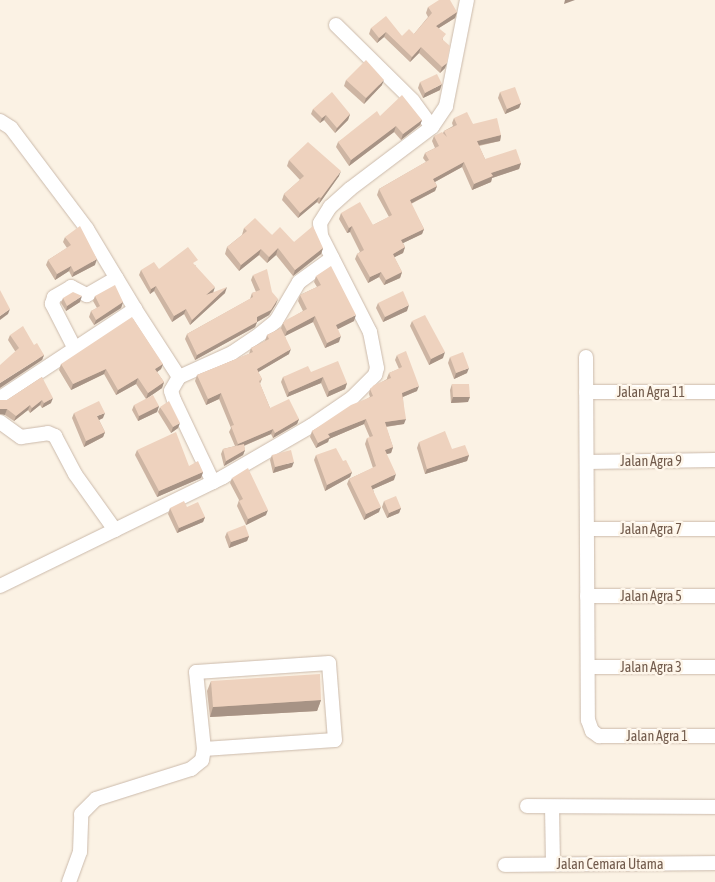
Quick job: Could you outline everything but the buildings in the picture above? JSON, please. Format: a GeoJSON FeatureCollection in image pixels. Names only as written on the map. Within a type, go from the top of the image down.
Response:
{"type":"FeatureCollection","features":[{"type":"Feature","properties":{"kind":"street"},"geometry":{"type":"LineString","coordinates":[[0,586],[213,482],[311,426],[352,398],[375,375],[377,368],[370,332],[321,236],[320,223],[330,207],[432,127],[448,99],[468,0]]}},
{"type":"Feature","properties":{"kind":"street"},"geometry":{"type":"LineString","coordinates":[[336,24],[412,101],[432,127]]}},
{"type":"Feature","properties":{"kind":"street"},"geometry":{"type":"LineString","coordinates":[[0,121],[11,128],[65,200],[179,377]]}},
{"type":"Feature","properties":{"kind":"street"},"geometry":{"type":"LineString","coordinates":[[213,482],[171,391],[179,377],[232,353],[276,321],[290,293],[299,282],[332,258]]}},
{"type":"Feature","properties":{"kind":"street"},"geometry":{"type":"LineString","coordinates":[[75,349],[52,304],[54,297],[71,287],[87,295],[117,278]]}},
{"type":"Feature","properties":{"kind":"street"},"geometry":{"type":"LineString","coordinates":[[0,398],[135,309]]}},
{"type":"Feature","properties":{"kind":"street"},"geometry":{"type":"LineString","coordinates":[[586,358],[588,667]]}},
{"type":"Feature","properties":{"kind":"street","name":"Jalan Agra 11"},"geometry":{"type":"LineString","coordinates":[[586,392],[715,392]]}},
{"type":"Feature","properties":{"kind":"street"},"geometry":{"type":"LineString","coordinates":[[0,422],[21,437],[48,433],[55,436],[75,474],[115,530]]}},
{"type":"Feature","properties":{"kind":"street","name":"Jalan Agra 9"},"geometry":{"type":"LineString","coordinates":[[587,462],[715,460]]}},
{"type":"Feature","properties":{"kind":"street","name":"Jalan Agra 7"},"geometry":{"type":"LineString","coordinates":[[587,529],[715,529]]}},
{"type":"Feature","properties":{"kind":"street","name":"Jalan Agra 5"},"geometry":{"type":"LineString","coordinates":[[587,596],[715,596]]}},
{"type":"Feature","properties":{"kind":"street"},"geometry":{"type":"LineString","coordinates":[[69,882],[80,852],[80,817],[84,807],[106,794],[143,786],[191,769],[202,760],[204,749],[196,672],[329,663],[335,740],[204,749]]}},
{"type":"Feature","properties":{"kind":"street","name":"Jalan Agra 3"},"geometry":{"type":"LineString","coordinates":[[588,667],[715,667]]}},
{"type":"Feature","properties":{"kind":"street","name":"Jalan Agra 1"},"geometry":{"type":"LineString","coordinates":[[588,667],[588,720],[592,731],[599,736],[715,736]]}},
{"type":"Feature","properties":{"kind":"street"},"geometry":{"type":"LineString","coordinates":[[527,806],[715,807]]}},
{"type":"Feature","properties":{"kind":"street"},"geometry":{"type":"LineString","coordinates":[[552,807],[553,864]]}},
{"type":"Feature","properties":{"kind":"street","name":"Jalan Cemara Utama"},"geometry":{"type":"LineString","coordinates":[[505,865],[715,863]]}}]}
